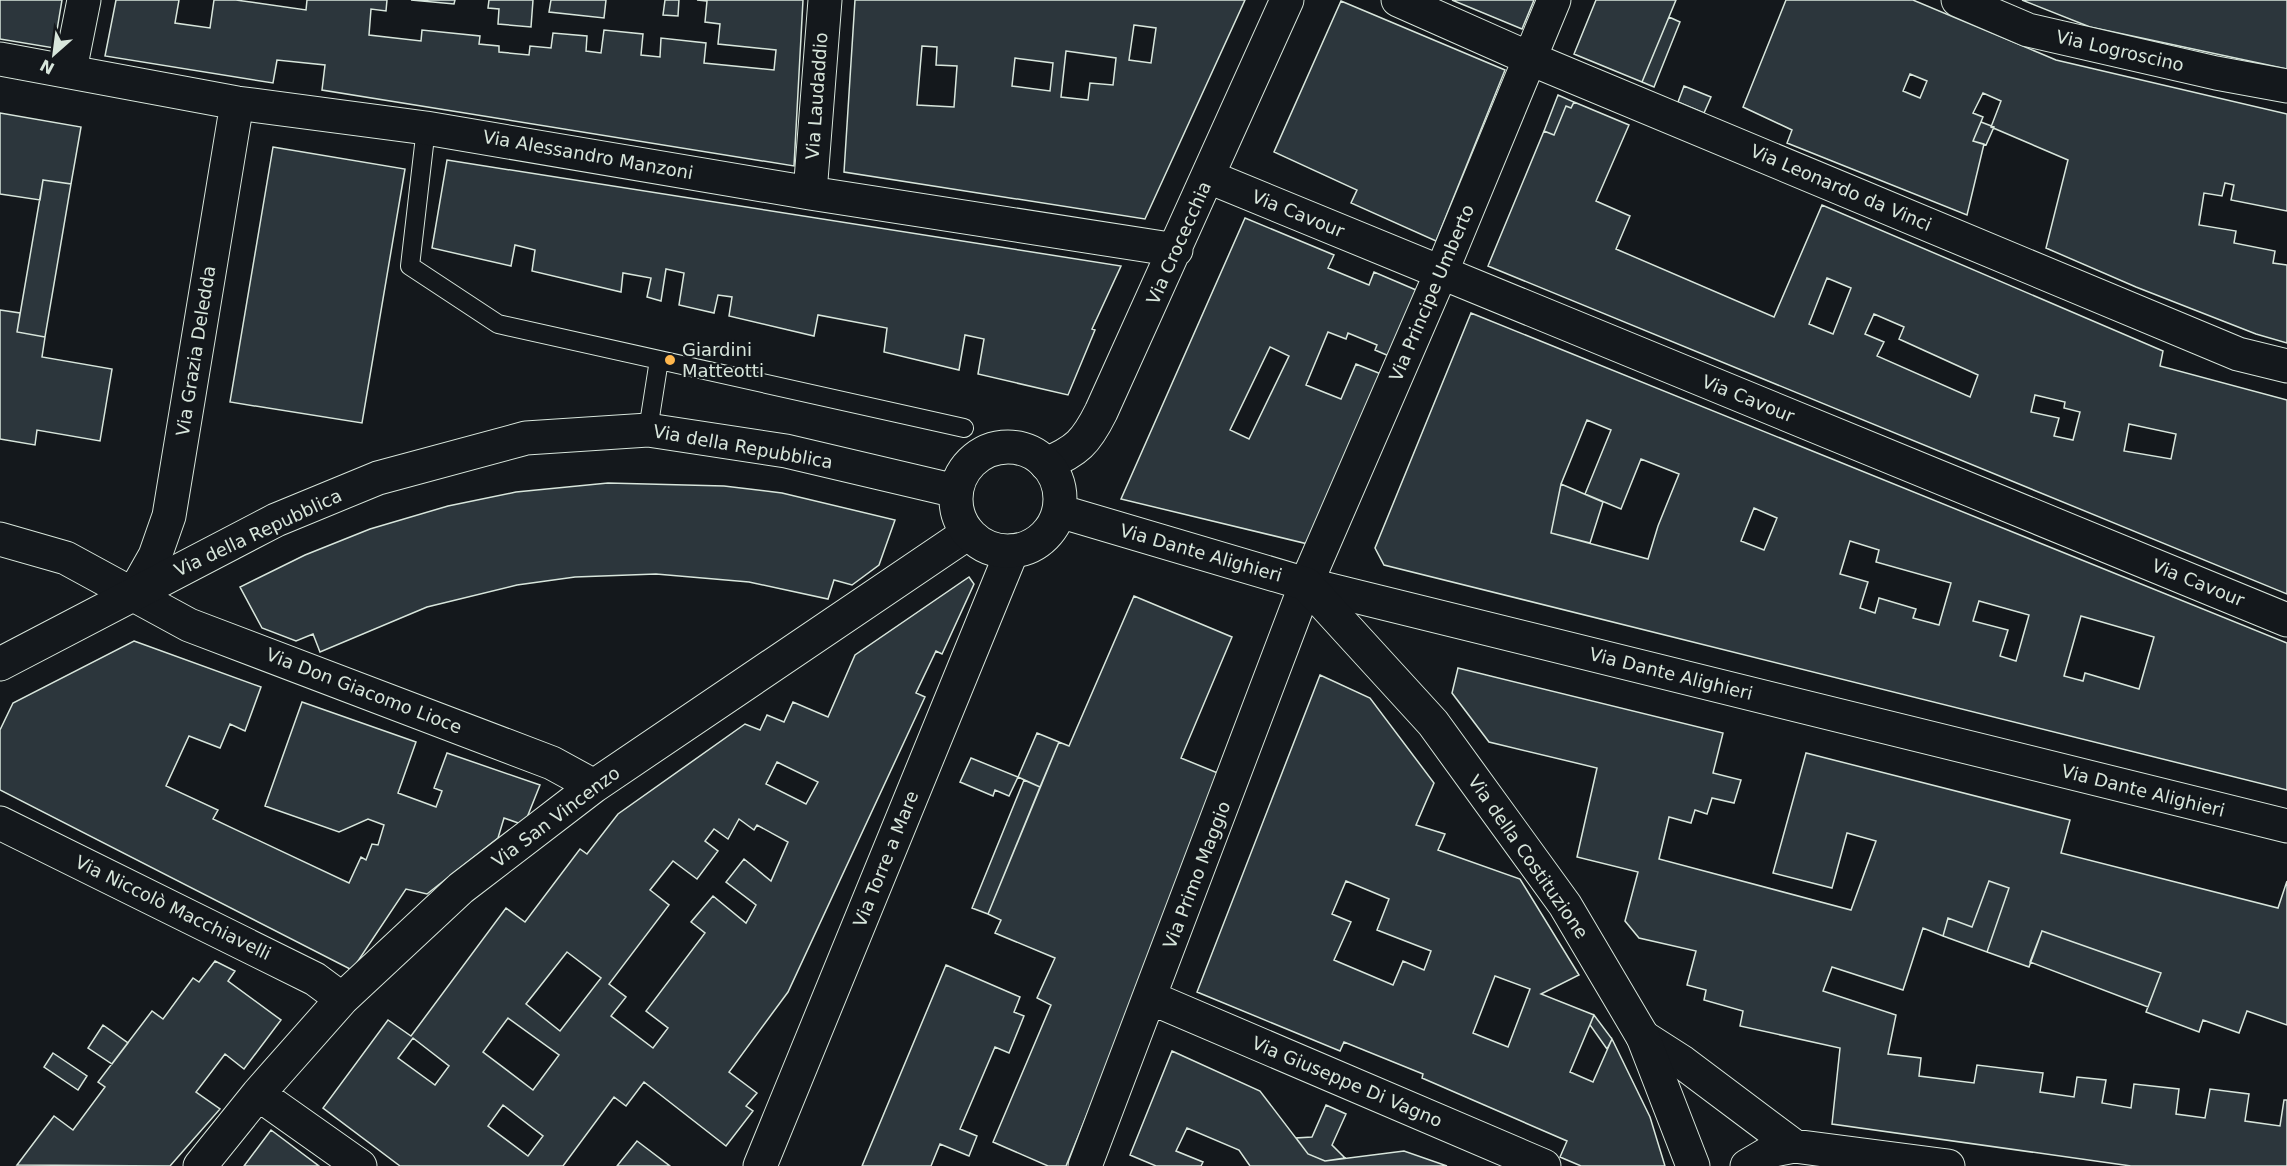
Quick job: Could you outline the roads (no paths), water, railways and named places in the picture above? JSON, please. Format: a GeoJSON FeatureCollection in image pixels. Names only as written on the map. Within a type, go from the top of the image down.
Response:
{"type":"FeatureCollection","features":[{"type":"Feature","properties":{"kind":"street"},"geometry":{"type":"LineString","coordinates":[[70,70],[84,0]]}},
{"type":"Feature","properties":{"kind":"street","name":"Via Laudaddio"},"geometry":{"type":"LineString","coordinates":[[810,193],[825,0]]}},
{"type":"Feature","properties":{"kind":"street","name":"Via Crocecchia"},"geometry":{"type":"LineString","coordinates":[[1046,464],[1069,454],[1088,439],[1176,250],[1287,0]]}},
{"type":"Feature","properties":{"kind":"street","name":"Via Leonardo da Vinci"},"geometry":{"type":"LineString","coordinates":[[1398,0],[1531,59],[2238,354],[2287,366]]}},
{"type":"Feature","properties":{"kind":"street","name":"Via Principe Umberto"},"geometry":{"type":"LineString","coordinates":[[1306,584],[1442,273],[1554,0]]}},
{"type":"Feature","properties":{"kind":"street","name":"Via Logroscino"},"geometry":{"type":"LineString","coordinates":[[1958,0],[2028,30],[2216,73],[2287,86]]}},
{"type":"Feature","properties":{"kind":"street","name":"Via Alessandro Manzoni"},"geometry":{"type":"LineString","coordinates":[[0,59],[70,70],[237,103],[426,128],[810,193],[1176,250]]}},
{"type":"Feature","properties":{"kind":"street","name":"Via Grazia Deledda"},"geometry":{"type":"LineString","coordinates":[[134,593],[155,556],[169,516],[237,103]]}},
{"type":"Feature","properties":{"kind":"street","name":"Via Cavour"},"geometry":{"type":"LineString","coordinates":[[1209,177],[2287,620]]}},
{"type":"Feature","properties":{"kind":"street","name":"Via della Repubblica"},"geometry":{"type":"LineString","coordinates":[[0,664],[276,520],[378,478],[470,451],[526,438],[648,430],[786,451],[956,491]]}},
{"type":"Feature","properties":{"kind":"street"},"geometry":{"type":"LineString","coordinates":[[1015,447],[1032,453],[1046,464],[1056,480],[1060,495],[1059,512],[1052,527],[1042,539],[1028,548],[1012,552],[996,550],[980,544],[968,533],[959,518],[956,491],[966,467],[980,454],[997,448],[1015,447]]}},
{"type":"Feature","properties":{"kind":"street","name":"Via Dante Alighieri"},"geometry":{"type":"LineString","coordinates":[[1059,512],[1306,584],[2287,826]]}},
{"type":"Feature","properties":{"kind":"street","name":"Via San Vincenzo"},"geometry":{"type":"LineString","coordinates":[[200,1166],[258,1094],[342,999],[461,888],[594,786],[968,533]]}},
{"type":"Feature","properties":{"kind":"street","name":"Via Don Giacomo Lioce"},"geometry":{"type":"LineString","coordinates":[[0,539],[66,558],[189,624],[552,762],[594,786]]}},
{"type":"Feature","properties":{"kind":"street","name":"Via Torre a Mare"},"geometry":{"type":"LineString","coordinates":[[760,1166],[1012,552]]}},
{"type":"Feature","properties":{"kind":"street","name":"Via Primo Maggio"},"geometry":{"type":"LineString","coordinates":[[1085,1166],[1151,998],[1306,584]]}},
{"type":"Feature","properties":{"kind":"street","name":"Via della Costituzione"},"geometry":{"type":"LineString","coordinates":[[1306,584],[1433,723],[1565,905],[1643,1037],[1693,1166]]}},
{"type":"Feature","properties":{"kind":"street","name":"Via Niccolò Macchiavelli"},"geometry":{"type":"LineString","coordinates":[[0,823],[315,979],[342,999]]}},
{"type":"Feature","properties":{"kind":"street","name":"Via Giuseppe Di Vagno"},"geometry":{"type":"LineString","coordinates":[[1151,998],[1544,1166]]}},
{"type":"Feature","properties":{"kind":"street"},"geometry":{"type":"LineString","coordinates":[[1643,1037],[1682,1062],[1794,1146]]}},
{"type":"Feature","properties":{"kind":"street"},"geometry":{"type":"LineString","coordinates":[[258,1094],[360,1166]]}},
{"type":"Feature","properties":{"kind":"street"},"geometry":{"type":"LineString","coordinates":[[1747,1166],[1774,1149],[1794,1146],[1948,1166]]}},
{"type":"Feature","properties":{"kind":"lane"},"geometry":{"type":"LineString","coordinates":[[426,128],[410,266],[437,287],[498,324],[963,428]]}},
{"type":"Feature","properties":{"kind":"lane"},"geometry":{"type":"LineString","coordinates":[[648,430],[659,360]]}},
{"type":"Feature","properties":{"kind":"place","name":"Giardini Matteotti"},"geometry":{"type":"Point","coordinates":[670,360]}}]}
